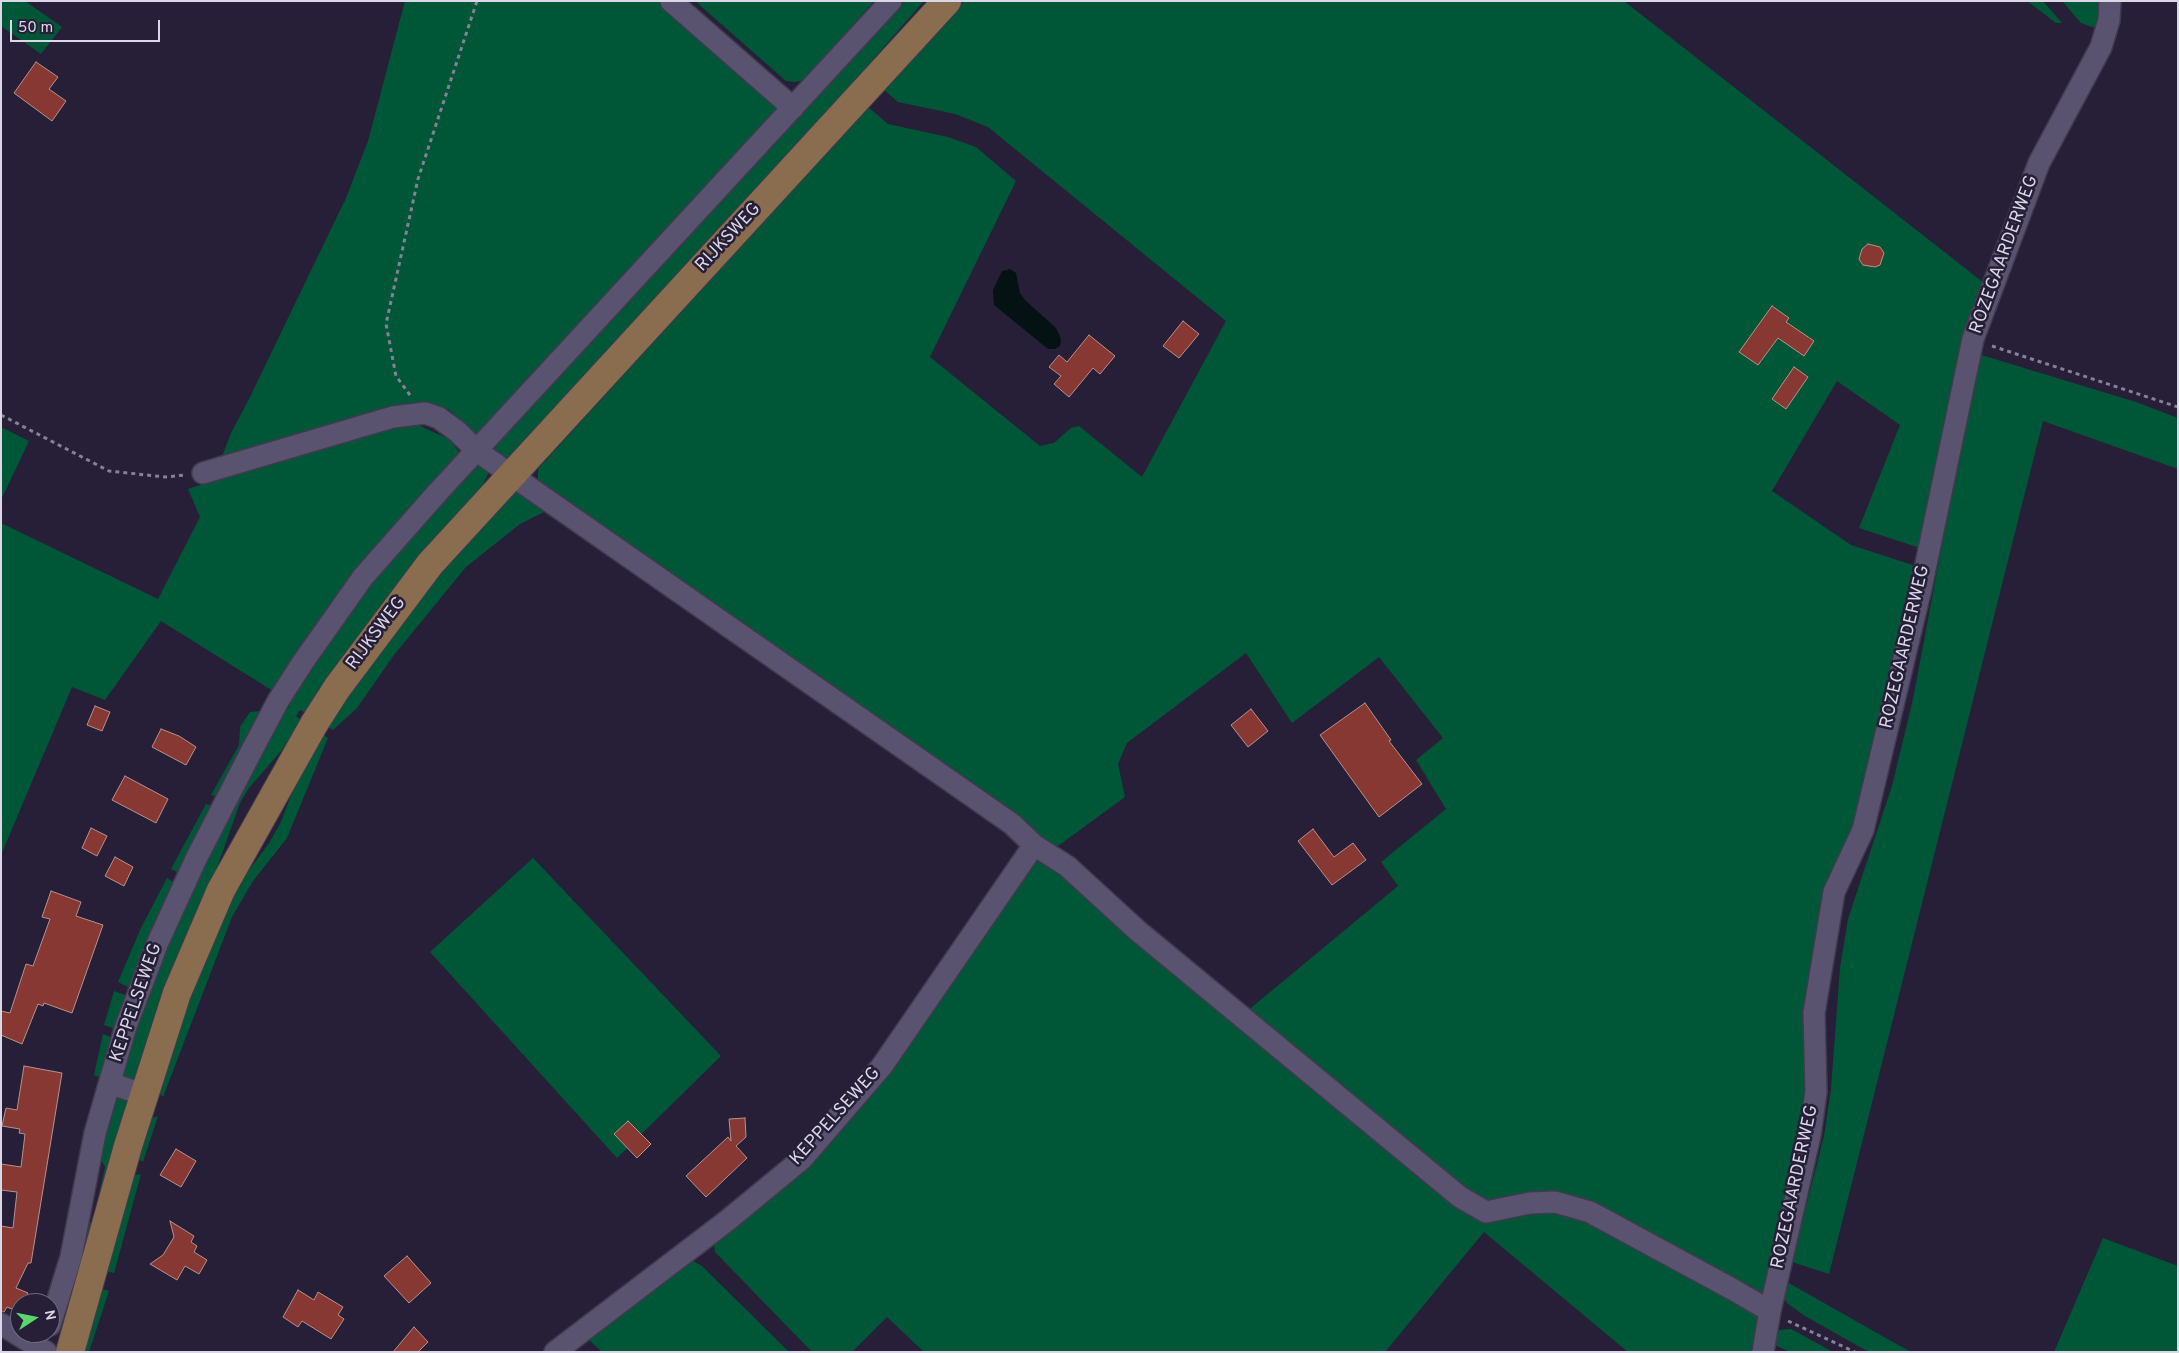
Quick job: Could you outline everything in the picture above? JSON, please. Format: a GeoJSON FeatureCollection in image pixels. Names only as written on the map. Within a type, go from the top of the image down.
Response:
{"type":"FeatureCollection","features":[{"type":"Feature","properties":{"kind":"main road","name":"RIJKSWEG"},"geometry":{"type":"LineString","coordinates":[[266,810],[314,724],[337,688],[430,564],[947,1]]}},
{"type":"Feature","properties":{"kind":"main road","name":"KEPPELSEWEG"},"geometry":{"type":"LineString","coordinates":[[70,1352],[144,1095],[177,993],[221,890],[266,810]]}},
{"type":"Feature","properties":{"kind":"street"},"geometry":{"type":"LineString","coordinates":[[671,1],[793,108]]}},
{"type":"Feature","properties":{"kind":"street"},"geometry":{"type":"LineString","coordinates":[[476,451],[891,1]]}},
{"type":"Feature","properties":{"kind":"street","name":"ROZEGAARDERWEG"},"geometry":{"type":"LineString","coordinates":[[1763,1352],[1770,1311],[1810,1135],[1816,1092],[1814,1013],[1834,892],[1863,830],[1921,588],[1973,339],[2039,163],[2101,46],[2109,20],[2110,1]]}},
{"type":"Feature","properties":{"kind":"street"},"geometry":{"type":"LineString","coordinates":[[203,473],[393,418],[425,413],[439,418],[458,432],[476,451],[1012,824],[1034,846],[1067,866],[1138,931],[1460,1197],[1486,1212],[1530,1203],[1555,1202],[1590,1212],[1770,1311]]}},
{"type":"Feature","properties":{"kind":"street","name":"KEPPELSEWEG"},"geometry":{"type":"LineString","coordinates":[[60,1293],[71,1257],[95,1133],[126,1026],[158,942],[196,859],[278,700],[303,662],[363,577],[476,451]]}},
{"type":"Feature","properties":{"kind":"street","name":"KEPPELSEWEG"},"geometry":{"type":"LineString","coordinates":[[555,1352],[728,1220],[802,1159],[882,1066],[1034,846]]}},
{"type":"Feature","properties":{"kind":"street"},"geometry":{"type":"LineString","coordinates":[[110,1082],[144,1095]]}},
{"type":"Feature","properties":{"kind":"street"},"geometry":{"type":"LineString","coordinates":[[1,1324],[44,1347]]}},
{"type":"Feature","properties":{"kind":"path"},"geometry":{"type":"LineString","coordinates":[[425,413],[396,376],[386,324],[418,179],[477,1]]}},
{"type":"Feature","properties":{"kind":"path"},"geometry":{"type":"LineString","coordinates":[[1973,339],[2178,407]]}},
{"type":"Feature","properties":{"kind":"path"},"geometry":{"type":"LineString","coordinates":[[1,415],[109,471],[165,476],[203,473]]}},
{"type":"Feature","properties":{"kind":"path"},"geometry":{"type":"LineString","coordinates":[[1770,1311],[1855,1352]]}},
{"type":"Feature","properties":{"kind":"green space"},"geometry":{"type":"Polygon","coordinates":[[[1,1],[25,1],[62,27],[41,54],[1,26],[1,1]]]}},
{"type":"Feature","properties":{"kind":"green space"},"geometry":{"type":"Polygon","coordinates":[[[405,1],[664,1],[782,106],[479,436],[448,409],[435,405],[417,407],[220,462],[231,433],[346,198],[368,141],[405,1]]]}},
{"type":"Feature","properties":{"kind":"green space"},"geometry":{"type":"Polygon","coordinates":[[[695,1],[874,1],[805,80],[795,82],[786,81],[695,1]]]}},
{"type":"Feature","properties":{"kind":"green space"},"geometry":{"type":"Polygon","coordinates":[[[900,1],[924,1],[738,214],[512,461],[501,459],[487,449],[900,1]]]}},
{"type":"Feature","properties":{"kind":"green space"},"geometry":{"type":"Polygon","coordinates":[[[964,1],[1624,1],[1984,283],[1929,551],[1859,528],[1900,425],[1837,381],[1772,491],[1851,545],[1925,569],[1841,886],[1819,1042],[1767,1289],[1761,1294],[1609,1213],[1485,1204],[1246,1012],[1398,886],[1381,862],[1446,809],[1416,760],[1443,738],[1379,657],[1292,723],[1246,653],[1127,743],[1118,764],[1125,797],[1054,849],[538,480],[538,469],[868,107],[888,124],[948,137],[976,147],[1016,181],[930,357],[1040,446],[1054,443],[1071,428],[1079,426],[1142,477],[1226,321],[988,127],[955,114],[898,102],[883,89],[964,1]]]}},
{"type":"Feature","properties":{"kind":"green space"},"geometry":{"type":"Polygon","coordinates":[[[2027,1],[2043,1],[2062,23],[2056,23],[2027,1]]]}},
{"type":"Feature","properties":{"kind":"green space"},"geometry":{"type":"Polygon","coordinates":[[[2062,1],[2110,1],[2104,26],[2095,28],[2081,23],[2062,1]]]}},
{"type":"Feature","properties":{"kind":"green space"},"geometry":{"type":"Polygon","coordinates":[[[1978,354],[2136,402],[2178,418],[2178,469],[2043,421],[1829,1274],[1792,1262],[1824,1136],[1831,1089],[1840,968],[1848,919],[1892,786],[1913,699],[1978,354]]]}},
{"type":"Feature","properties":{"kind":"green space"},"geometry":{"type":"Polygon","coordinates":[[[386,425],[418,425],[449,439],[463,457],[427,497],[218,797],[211,795],[239,745],[240,727],[250,712],[261,711],[273,691],[161,621],[105,700],[72,687],[1,855],[1,523],[158,599],[200,517],[188,489],[386,425]]]}},
{"type":"Feature","properties":{"kind":"green space"},"geometry":{"type":"Polygon","coordinates":[[[1,427],[29,441],[1,500],[1,427]]]}},
{"type":"Feature","properties":{"kind":"green space"},"geometry":{"type":"Polygon","coordinates":[[[477,465],[482,465],[487,469],[488,474],[480,490],[306,713],[300,710],[296,716],[301,720],[282,750],[249,788],[240,803],[210,887],[154,1022],[133,1084],[117,1078],[171,929],[282,707],[287,710],[291,703],[286,700],[386,561],[477,465]]]}},
{"type":"Feature","properties":{"kind":"green space"},"geometry":{"type":"Polygon","coordinates":[[[513,492],[523,493],[534,499],[544,512],[520,524],[466,567],[394,655],[357,708],[333,730],[326,726],[431,583],[503,498],[513,492]]]}},
{"type":"Feature","properties":{"kind":"green space"},"geometry":{"type":"Polygon","coordinates":[[[322,734],[328,738],[287,838],[253,881],[232,917],[163,1097],[156,1091],[191,992],[223,913],[239,884],[269,843],[280,824],[296,783],[322,734]]]}},
{"type":"Feature","properties":{"kind":"green space"},"geometry":{"type":"Polygon","coordinates":[[[206,804],[212,806],[182,872],[177,872],[171,869],[206,804]]]}},
{"type":"Feature","properties":{"kind":"green space"},"geometry":{"type":"Polygon","coordinates":[[[533,858],[721,1056],[617,1158],[430,952],[533,858]]]}},
{"type":"Feature","properties":{"kind":"green space"},"geometry":{"type":"Polygon","coordinates":[[[1043,860],[1457,1205],[1557,1211],[1593,1224],[1760,1317],[1755,1352],[1628,1352],[1484,1232],[1385,1352],[924,1352],[887,1317],[852,1352],[812,1352],[715,1252],[714,1245],[719,1238],[785,1184],[1031,864],[1043,860]]]}},
{"type":"Feature","properties":{"kind":"green space"},"geometry":{"type":"Polygon","coordinates":[[[167,878],[176,884],[132,989],[118,982],[141,928],[167,878]]]}},
{"type":"Feature","properties":{"kind":"green space"},"geometry":{"type":"Polygon","coordinates":[[[114,991],[130,997],[118,1030],[104,1025],[114,991]]]}},
{"type":"Feature","properties":{"kind":"green space"},"geometry":{"type":"Polygon","coordinates":[[[103,1034],[116,1039],[104,1077],[99,1077],[94,1075],[103,1034]]]}},
{"type":"Feature","properties":{"kind":"green space"},"geometry":{"type":"Polygon","coordinates":[[[113,1091],[130,1096],[85,1258],[82,1257],[86,1237],[83,1227],[93,1221],[105,1167],[99,1156],[113,1091]]]}},
{"type":"Feature","properties":{"kind":"green space"},"geometry":{"type":"Polygon","coordinates":[[[158,1116],[143,1162],[137,1158],[149,1119],[158,1116]]]}},
{"type":"Feature","properties":{"kind":"green space"},"geometry":{"type":"Polygon","coordinates":[[[141,1174],[114,1273],[106,1271],[135,1175],[141,1174]]]}},
{"type":"Feature","properties":{"kind":"green space"},"geometry":{"type":"Polygon","coordinates":[[[2103,1238],[2178,1266],[2178,1352],[2054,1352],[2103,1238]]]}},
{"type":"Feature","properties":{"kind":"green space"},"geometry":{"type":"Polygon","coordinates":[[[691,1260],[702,1266],[789,1352],[602,1352],[587,1338],[691,1260]]]}},
{"type":"Feature","properties":{"kind":"green space"},"geometry":{"type":"Polygon","coordinates":[[[1787,1282],[1911,1352],[1869,1352],[1805,1316],[1788,1304],[1784,1298],[1787,1282]]]}},
{"type":"Feature","properties":{"kind":"green space"},"geometry":{"type":"Polygon","coordinates":[[[102,1289],[109,1291],[89,1352],[84,1352],[102,1289]]]}},
{"type":"Feature","properties":{"kind":"green space"},"geometry":{"type":"Polygon","coordinates":[[[1791,1329],[1833,1352],[1790,1352],[1773,1344],[1777,1330],[1791,1329]]]}},
{"type":"Feature","properties":{"kind":"shaded area"},"geometry":{"type":"Polygon","coordinates":[[[1010,269],[1016,273],[1020,293],[1025,300],[1056,328],[1060,336],[1060,346],[1055,349],[1048,349],[994,305],[993,290],[1002,271],[1010,269]]]}},
{"type":"Feature","properties":{"kind":"building"},"geometry":{"type":"Polygon","coordinates":[[[36,62],[58,77],[49,89],[66,101],[52,121],[14,93],[36,62]]]}},
{"type":"Feature","properties":{"kind":"building"},"geometry":{"type":"Polygon","coordinates":[[[1868,244],[1880,247],[1884,253],[1880,265],[1875,267],[1863,265],[1859,259],[1862,249],[1868,244]]]}},
{"type":"Feature","properties":{"kind":"building"},"geometry":{"type":"Polygon","coordinates":[[[1772,306],[1789,318],[1786,322],[1814,341],[1804,356],[1778,338],[1758,365],[1739,352],[1772,306]]]}},
{"type":"Feature","properties":{"kind":"building"},"geometry":{"type":"Polygon","coordinates":[[[1183,321],[1199,334],[1179,358],[1163,346],[1183,321]]]}},
{"type":"Feature","properties":{"kind":"building"},"geometry":{"type":"Polygon","coordinates":[[[1089,335],[1115,356],[1100,374],[1093,368],[1069,397],[1054,384],[1061,376],[1049,367],[1059,355],[1067,362],[1089,335]]]}},
{"type":"Feature","properties":{"kind":"building"},"geometry":{"type":"Polygon","coordinates":[[[1794,367],[1808,377],[1786,409],[1772,399],[1794,367]]]}},
{"type":"Feature","properties":{"kind":"building"},"geometry":{"type":"Polygon","coordinates":[[[1365,703],[1391,740],[1389,741],[1422,784],[1379,817],[1320,735],[1365,703]]]}},
{"type":"Feature","properties":{"kind":"building"},"geometry":{"type":"Polygon","coordinates":[[[95,706],[110,712],[102,731],[87,725],[95,706]]]}},
{"type":"Feature","properties":{"kind":"building"},"geometry":{"type":"Polygon","coordinates":[[[1251,709],[1268,731],[1248,747],[1231,725],[1251,709]]]}},
{"type":"Feature","properties":{"kind":"building"},"geometry":{"type":"Polygon","coordinates":[[[161,729],[179,736],[196,747],[186,765],[152,747],[161,729]]]}},
{"type":"Feature","properties":{"kind":"building"},"geometry":{"type":"Polygon","coordinates":[[[125,776],[168,799],[156,823],[112,800],[125,776]]]}},
{"type":"Feature","properties":{"kind":"building"},"geometry":{"type":"Polygon","coordinates":[[[91,828],[107,836],[97,856],[82,848],[91,828]]]}},
{"type":"Feature","properties":{"kind":"building"},"geometry":{"type":"Polygon","coordinates":[[[1313,829],[1334,857],[1353,843],[1366,860],[1332,885],[1298,841],[1313,829]]]}},
{"type":"Feature","properties":{"kind":"building"},"geometry":{"type":"Polygon","coordinates":[[[115,857],[133,867],[124,886],[105,876],[115,857]]]}},
{"type":"Feature","properties":{"kind":"building"},"geometry":{"type":"Polygon","coordinates":[[[51,891],[81,902],[76,916],[103,925],[72,1013],[44,1003],[43,1006],[38,1004],[22,1044],[1,1035],[1,1011],[10,1013],[26,964],[33,966],[50,919],[42,917],[51,891]]]}},
{"type":"Feature","properties":{"kind":"building"},"geometry":{"type":"Polygon","coordinates":[[[24,1066],[62,1073],[31,1263],[28,1263],[16,1288],[28,1293],[10,1293],[10,1308],[7,1307],[4,1312],[1,1312],[1,1226],[13,1228],[17,1192],[1,1190],[1,1164],[21,1167],[25,1134],[19,1133],[20,1129],[2,1126],[6,1108],[17,1110],[24,1066]]]}},
{"type":"Feature","properties":{"kind":"building"},"geometry":{"type":"Polygon","coordinates":[[[745,1118],[746,1137],[736,1146],[747,1158],[706,1197],[686,1176],[728,1137],[731,1141],[729,1119],[745,1118]]]}},
{"type":"Feature","properties":{"kind":"building"},"geometry":{"type":"Polygon","coordinates":[[[628,1121],[651,1144],[637,1158],[614,1134],[628,1121]]]}},
{"type":"Feature","properties":{"kind":"building"},"geometry":{"type":"Polygon","coordinates":[[[176,1149],[196,1161],[181,1187],[160,1175],[176,1149]]]}},
{"type":"Feature","properties":{"kind":"building"},"geometry":{"type":"Polygon","coordinates":[[[170,1221],[194,1236],[191,1242],[197,1246],[194,1252],[207,1260],[199,1274],[185,1266],[177,1280],[150,1264],[163,1255],[174,1237],[170,1221]]]}},
{"type":"Feature","properties":{"kind":"building"},"geometry":{"type":"Polygon","coordinates":[[[407,1256],[431,1283],[409,1303],[384,1276],[407,1256]]]}},
{"type":"Feature","properties":{"kind":"building"},"geometry":{"type":"Polygon","coordinates":[[[298,1290],[314,1300],[318,1292],[343,1307],[338,1315],[344,1319],[331,1339],[302,1321],[298,1327],[283,1317],[298,1290]]]}},
{"type":"Feature","properties":{"kind":"building"},"geometry":{"type":"Polygon","coordinates":[[[414,1327],[428,1342],[418,1352],[393,1352],[414,1327]]]}}]}
